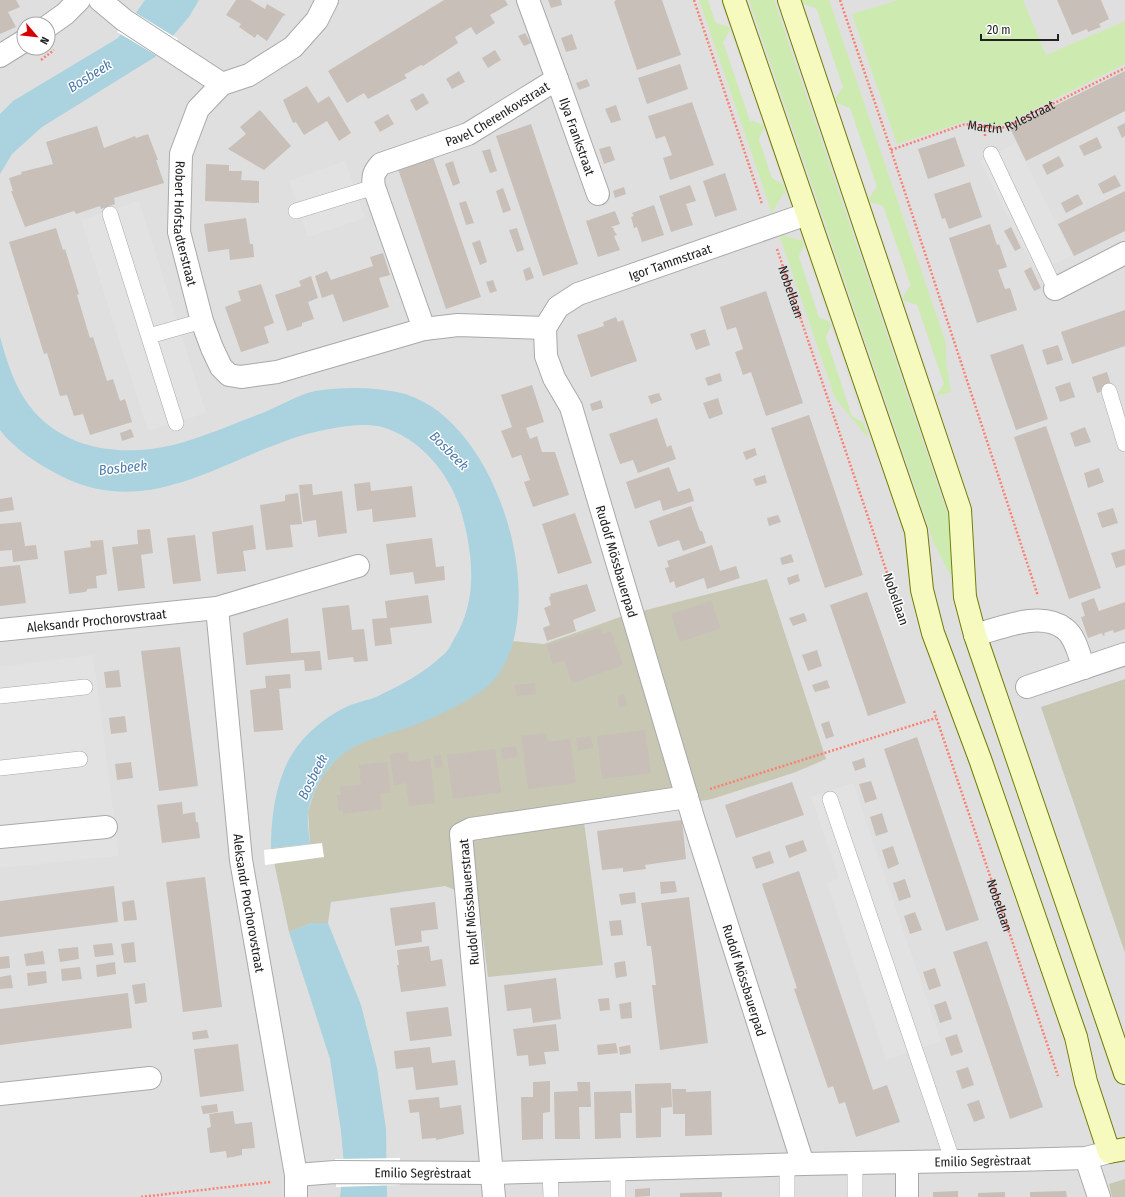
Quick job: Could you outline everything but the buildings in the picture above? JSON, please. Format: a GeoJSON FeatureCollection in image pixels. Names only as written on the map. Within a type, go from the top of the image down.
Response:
{"type":"FeatureCollection","features":[{"type":"Feature","properties":{"kind":"street"},"geometry":{"type":"LineString","coordinates":[[56,20],[65,14],[79,0]]}},
{"type":"Feature","properties":{"kind":"street"},"geometry":{"type":"LineString","coordinates":[[100,0],[124,20],[222,84]]}},
{"type":"Feature","properties":{"kind":"street","name":"Robert Hofstadterstraat"},"geometry":{"type":"LineString","coordinates":[[327,0],[317,20],[293,47],[249,75],[222,84],[198,109],[181,154],[179,232],[202,321],[221,367],[229,375],[241,377],[277,372],[424,329],[458,325],[545,328]]}},
{"type":"Feature","properties":{"kind":"street","name":"Pavel Cherenkovstraat"},"geometry":{"type":"LineString","coordinates":[[424,329],[374,187],[372,179],[374,171],[381,164],[468,134],[557,79],[528,0]]}},
{"type":"Feature","properties":{"kind":"street","name":"Nobellaan"},"geometry":{"type":"LineString","coordinates":[[734,0],[916,531],[922,590],[934,633],[980,759],[1076,1037],[1086,1082],[1117,1150]]}},
{"type":"Feature","properties":{"kind":"street"},"geometry":{"type":"LineString","coordinates":[[789,0],[960,510],[965,597],[975,635],[1125,1072]]}},
{"type":"Feature","properties":{"kind":"street"},"geometry":{"type":"LineString","coordinates":[[0,56],[16,47]]}},
{"type":"Feature","properties":{"kind":"street","name":"Ilya Frankstraat"},"geometry":{"type":"LineString","coordinates":[[557,79],[598,194]]}},
{"type":"Feature","properties":{"kind":"street","name":"Igor Tammstraat"},"geometry":{"type":"LineString","coordinates":[[545,328],[558,307],[578,294],[807,214]]}},
{"type":"Feature","properties":{"kind":"street"},"geometry":{"type":"LineString","coordinates":[[1055,289],[1125,253]]}},
{"type":"Feature","properties":{"kind":"street","name":"Rudolf Mössbauerpad"},"geometry":{"type":"LineString","coordinates":[[545,328],[546,356],[554,378],[571,407],[795,1164]]}},
{"type":"Feature","properties":{"kind":"street","name":"Aleksandr Prochorovstraat"},"geometry":{"type":"LineString","coordinates":[[0,630],[217,608],[358,566]]}},
{"type":"Feature","properties":{"kind":"street","name":"Aleksandr Prochorovstraat"},"geometry":{"type":"LineString","coordinates":[[217,608],[240,860],[296,1175],[296,1197]]}},
{"type":"Feature","properties":{"kind":"street"},"geometry":{"type":"LineString","coordinates":[[975,635],[1031,621],[1046,621],[1065,629],[1073,640],[1084,668]]}},
{"type":"Feature","properties":{"kind":"street"},"geometry":{"type":"LineString","coordinates":[[1028,686],[1125,654]]}},
{"type":"Feature","properties":{"kind":"street","name":"Rudolf Mössbauerstraat"},"geometry":{"type":"LineString","coordinates":[[494,1173],[461,834],[471,829],[687,797]]}},
{"type":"Feature","properties":{"kind":"street"},"geometry":{"type":"LineString","coordinates":[[0,837],[106,827]]}},
{"type":"Feature","properties":{"kind":"street"},"geometry":{"type":"LineString","coordinates":[[0,1094],[150,1078]]}},
{"type":"Feature","properties":{"kind":"street","name":"Emilio Segrèstraat"},"geometry":{"type":"LineString","coordinates":[[296,1175],[335,1172],[494,1173],[795,1164],[906,1163],[1086,1158],[1117,1150]]}},
{"type":"Feature","properties":{"kind":"street"},"geometry":{"type":"LineString","coordinates":[[1086,1158],[1099,1197]]}},
{"type":"Feature","properties":{"kind":"street"},"geometry":{"type":"LineString","coordinates":[[906,1163],[907,1197]]}},
{"type":"Feature","properties":{"kind":"street"},"geometry":{"type":"LineString","coordinates":[[494,1173],[494,1197]]}},
{"type":"Feature","properties":{"kind":"lane"},"geometry":{"type":"LineString","coordinates":[[991,154],[1055,289]]}},
{"type":"Feature","properties":{"kind":"lane"},"geometry":{"type":"LineString","coordinates":[[296,211],[374,187]]}},
{"type":"Feature","properties":{"kind":"lane"},"geometry":{"type":"LineString","coordinates":[[110,214],[176,423]]}},
{"type":"Feature","properties":{"kind":"lane"},"geometry":{"type":"LineString","coordinates":[[148,336],[202,321]]}},
{"type":"Feature","properties":{"kind":"lane"},"geometry":{"type":"LineString","coordinates":[[1110,391],[1125,444]]}},
{"type":"Feature","properties":{"kind":"lane"},"geometry":{"type":"LineString","coordinates":[[0,696],[85,687]]}},
{"type":"Feature","properties":{"kind":"lane"},"geometry":{"type":"LineString","coordinates":[[0,768],[80,759]]}},
{"type":"Feature","properties":{"kind":"lane"},"geometry":{"type":"LineString","coordinates":[[830,799],[953,1162]]}},
{"type":"Feature","properties":{"kind":"lane"},"geometry":{"type":"LineString","coordinates":[[855,1163],[855,1197]]}},
{"type":"Feature","properties":{"kind":"lane"},"geometry":{"type":"LineString","coordinates":[[787,1197],[795,1164]]}},
{"type":"Feature","properties":{"kind":"lane"},"geometry":{"type":"LineString","coordinates":[[618,1169],[618,1197]]}},
{"type":"Feature","properties":{"kind":"lane"},"geometry":{"type":"LineString","coordinates":[[550,1171],[551,1197]]}},
{"type":"Feature","properties":{"kind":"path","name":"Nobellaan"},"geometry":{"type":"LineString","coordinates":[[694,0],[903,621]]}},
{"type":"Feature","properties":{"kind":"path"},"geometry":{"type":"LineString","coordinates":[[840,0],[1046,621]]}},
{"type":"Feature","properties":{"kind":"path","name":"Martin Rylestraat"},"geometry":{"type":"LineString","coordinates":[[891,150],[965,124],[997,128],[1006,127],[1125,68]]}},
{"type":"Feature","properties":{"kind":"path","name":"Nobellaan"},"geometry":{"type":"LineString","coordinates":[[934,710],[1060,1084]]}},
{"type":"Feature","properties":{"kind":"path"},"geometry":{"type":"LineString","coordinates":[[687,797],[936,718]]}},
{"type":"Feature","properties":{"kind":"path"},"geometry":{"type":"LineString","coordinates":[[141,1197],[273,1182],[296,1175]]}},
{"type":"Feature","properties":{"kind":"shaded area"},"geometry":{"type":"Polygon","coordinates":[[[0,0],[1125,0],[1125,1197],[0,1197],[0,0]]]}},
{"type":"Feature","properties":{"kind":"shaded area"},"geometry":{"type":"Polygon","coordinates":[[[708,0],[720,0],[729,27],[716,23],[708,0]]]}},
{"type":"Feature","properties":{"kind":"shaded area"},"geometry":{"type":"Polygon","coordinates":[[[803,4],[814,9],[816,8],[843,88],[841,88],[835,99],[803,4]]]}},
{"type":"Feature","properties":{"kind":"shaded area"},"geometry":{"type":"Polygon","coordinates":[[[730,30],[763,125],[752,120],[750,121],[723,41],[725,41],[730,30]]]}},
{"type":"Feature","properties":{"kind":"shaded area"},"geometry":{"type":"Polygon","coordinates":[[[837,103],[850,108],[877,187],[869,198],[837,103]]]}},
{"type":"Feature","properties":{"kind":"shaded area"},"geometry":{"type":"Polygon","coordinates":[[[764,128],[783,184],[772,178],[759,139],[764,128]]]}},
{"type":"Feature","properties":{"kind":"shaded area"},"geometry":{"type":"Polygon","coordinates":[[[1016,143],[1072,255],[1036,273],[980,161],[1016,143]]]}},
{"type":"Feature","properties":{"kind":"shaded area"},"geometry":{"type":"Polygon","coordinates":[[[345,161],[365,218],[308,237],[289,181],[345,161]]]}},
{"type":"Feature","properties":{"kind":"shaded area"},"geometry":{"type":"Polygon","coordinates":[[[139,201],[206,413],[148,431],[81,220],[139,201]]]}},
{"type":"Feature","properties":{"kind":"shaded area"},"geometry":{"type":"Polygon","coordinates":[[[870,202],[883,206],[911,286],[908,287],[903,297],[870,202]]]}},
{"type":"Feature","properties":{"kind":"shaded area"},"geometry":{"type":"Polygon","coordinates":[[[804,246],[830,322],[819,317],[799,256],[804,246]]]}},
{"type":"Feature","properties":{"kind":"shaded area"},"geometry":{"type":"Polygon","coordinates":[[[904,301],[917,305],[944,385],[942,385],[936,396],[904,301]]]}},
{"type":"Feature","properties":{"kind":"shaded area"},"geometry":{"type":"Polygon","coordinates":[[[831,326],[863,422],[852,416],[826,337],[831,326]]]}},
{"type":"Feature","properties":{"kind":"shaded area"},"geometry":{"type":"Polygon","coordinates":[[[767,579],[826,759],[796,772],[712,799],[584,822],[603,965],[488,977],[478,899],[445,886],[331,902],[328,923],[312,923],[289,932],[271,848],[310,844],[308,811],[314,793],[323,775],[338,757],[355,745],[376,737],[508,656],[512,641],[544,644],[623,616],[767,579]]]}},
{"type":"Feature","properties":{"kind":"shaded area"},"geometry":{"type":"Polygon","coordinates":[[[93,655],[119,856],[0,868],[0,667],[93,655]]]}},
{"type":"Feature","properties":{"kind":"shaded area"},"geometry":{"type":"Polygon","coordinates":[[[1125,679],[1125,953],[1041,707],[1125,679]]]}},
{"type":"Feature","properties":{"kind":"shaded area"},"geometry":{"type":"Polygon","coordinates":[[[853,783],[941,1041],[886,1060],[827,883],[839,878],[811,797],[853,783]]]}},
{"type":"Feature","properties":{"kind":"shaded area"},"geometry":{"type":"Polygon","coordinates":[[[1125,1179],[1125,1197],[1112,1197],[1109,1184],[1125,1179]]]}},
{"type":"Feature","properties":{"kind":"green space"},"geometry":{"type":"Polygon","coordinates":[[[699,0],[708,0],[716,22],[729,27],[730,30],[723,42],[750,120],[763,125],[764,128],[759,139],[772,178],[783,184],[786,193],[783,194],[772,213],[699,0]]]}},
{"type":"Feature","properties":{"kind":"green space"},"geometry":{"type":"Polygon","coordinates":[[[749,0],[774,0],[950,521],[954,575],[949,573],[934,543],[749,0]]]}},
{"type":"Feature","properties":{"kind":"green space"},"geometry":{"type":"Polygon","coordinates":[[[802,0],[829,0],[946,343],[946,361],[951,392],[936,396],[944,384],[917,305],[904,301],[903,297],[910,286],[883,206],[870,202],[869,198],[877,187],[849,108],[837,103],[835,99],[843,87],[816,8],[803,4],[802,0]]]}},
{"type":"Feature","properties":{"kind":"green space"},"geometry":{"type":"Polygon","coordinates":[[[899,0],[1023,0],[1046,55],[1125,21],[1125,64],[1003,125],[996,125],[981,121],[967,121],[897,144],[852,14],[899,0]]]}},
{"type":"Feature","properties":{"kind":"green space"},"geometry":{"type":"Polygon","coordinates":[[[779,234],[799,240],[802,239],[804,246],[799,257],[819,317],[830,322],[831,326],[826,337],[852,416],[863,422],[868,435],[866,436],[835,398],[779,234]]]}},
{"type":"Feature","properties":{"kind":"water","name":"Bosbeek"},"geometry":{"type":"Polygon","coordinates":[[[145,0],[199,0],[189,17],[155,57],[42,127],[12,154],[0,174],[0,114],[13,101],[118,38],[145,0]]]}},
{"type":"Feature","properties":{"kind":"water","name":"Bosbeek"},"geometry":{"type":"Polygon","coordinates":[[[0,337],[7,361],[16,383],[24,398],[37,415],[53,429],[71,439],[90,446],[131,450],[152,449],[173,445],[206,435],[260,414],[301,395],[315,391],[356,388],[387,390],[397,392],[431,406],[461,433],[486,470],[504,512],[515,557],[519,601],[513,642],[498,675],[482,690],[451,709],[416,725],[368,741],[345,753],[325,772],[312,799],[308,816],[310,844],[271,848],[272,821],[277,792],[292,754],[305,737],[321,722],[340,710],[387,692],[428,667],[448,650],[462,624],[467,608],[471,575],[468,541],[460,508],[455,495],[440,469],[431,458],[409,439],[382,427],[362,425],[329,429],[294,438],[195,478],[162,488],[128,492],[94,488],[57,474],[42,465],[26,455],[0,430],[0,337]]]}},
{"type":"Feature","properties":{"kind":"water"},"geometry":{"type":"Polygon","coordinates":[[[312,923],[328,923],[361,1005],[377,1068],[386,1129],[387,1197],[340,1197],[344,1165],[341,1131],[330,1059],[289,932],[312,923]]]}},
{"type":"Feature","properties":{"kind":"pier"},"geometry":{"type":"Polygon","coordinates":[[[131,10],[178,39],[164,60],[117,32],[131,10]]]}},
{"type":"Feature","properties":{"kind":"pier"},"geometry":{"type":"Polygon","coordinates":[[[322,843],[324,857],[265,865],[264,850],[322,843]]]}},
{"type":"Feature","properties":{"kind":"pier"},"geometry":{"type":"Polygon","coordinates":[[[400,1158],[400,1185],[336,1187],[335,1159],[400,1158]]]}}]}
